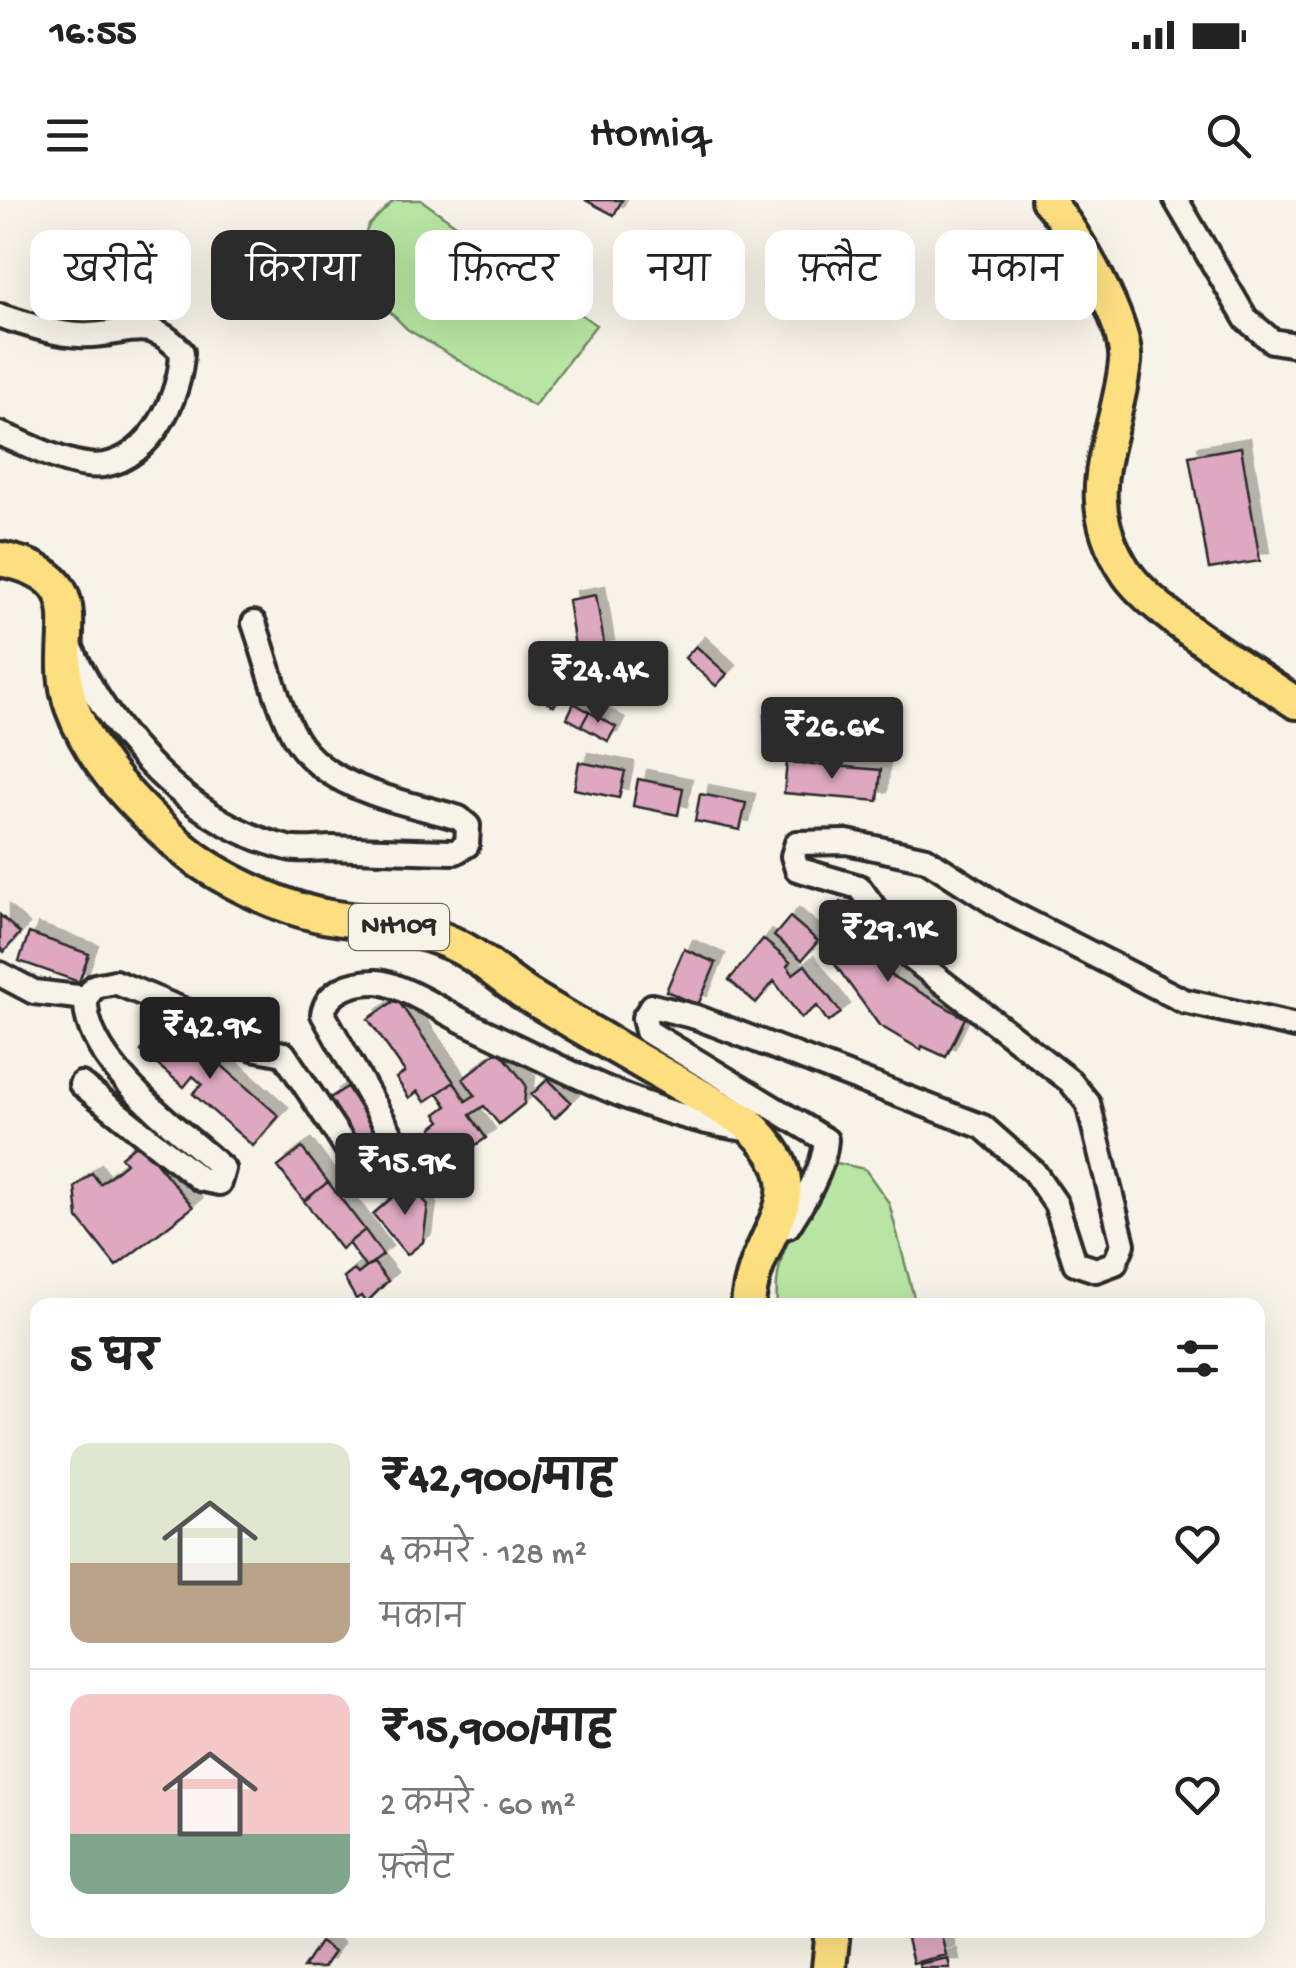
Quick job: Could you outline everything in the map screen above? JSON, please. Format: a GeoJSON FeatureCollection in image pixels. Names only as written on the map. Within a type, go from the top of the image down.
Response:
{"type":"FeatureCollection","features":[{"type":"Feature","properties":{"kind":"highway","name":"NH109"},"geometry":{"type":"LineString","coordinates":[[0,559],[51,576],[63,595],[70,704],[98,758],[130,801],[188,853],[267,898],[319,915],[418,930],[464,950],[527,994],[755,1130],[774,1148],[785,1169],[783,1201],[751,1273],[749,1298]]}},
{"type":"Feature","properties":{"kind":"highway"},"geometry":{"type":"LineString","coordinates":[[829,1968],[832,1938]]}},
{"type":"Feature","properties":{"kind":"main road"},"geometry":{"type":"LineString","coordinates":[[1046,200],[1107,294],[1126,358],[1097,499],[1105,534],[1129,577],[1193,632],[1296,703]]}},
{"type":"Feature","properties":{"kind":"street"},"geometry":{"type":"LineString","coordinates":[[1176,200],[1246,319],[1272,341],[1296,345]]}},
{"type":"Feature","properties":{"kind":"street"},"geometry":{"type":"LineString","coordinates":[[0,316],[77,336],[146,326],[165,333],[182,352],[181,381],[164,417],[131,454],[102,466],[0,434]]}},
{"type":"Feature","properties":{"kind":"street"},"geometry":{"type":"LineString","coordinates":[[66,638],[94,698],[206,814],[226,825],[290,849],[456,852],[467,845],[468,826],[459,818],[356,787],[320,763],[296,740],[254,623]]}},
{"type":"Feature","properties":{"kind":"street"},"geometry":{"type":"LineString","coordinates":[[773,1228],[788,1226],[799,1208],[825,1154],[826,1140],[646,1031],[644,1018],[652,1006],[681,1012],[983,1127],[1034,1172],[1056,1204],[1075,1263],[1096,1270],[1105,1267],[1115,1263],[1124,1244],[1088,1104],[1070,1082],[908,956],[859,887],[797,870],[792,856],[796,843],[847,842],[926,859],[1005,910],[1184,1001],[1296,1026]]}},
{"type":"Feature","properties":{"kind":"street"},"geometry":{"type":"LineString","coordinates":[[0,974],[34,992],[86,998]]}},
{"type":"Feature","properties":{"kind":"street"},"geometry":{"type":"LineString","coordinates":[[81,1084],[200,1178],[219,1183],[223,1169],[110,1064],[93,1034],[86,998],[94,986],[115,982],[222,1026],[252,1048],[284,1054],[348,1150],[376,1174],[392,1169],[400,1158],[398,1147],[323,1014],[325,1000],[337,990],[379,982],[671,1115],[755,1130]]}},
{"type":"Feature","properties":{"kind":"green space"},"geometry":{"type":"Polygon","coordinates":[[[394,200],[421,200],[463,230],[415,230],[415,320],[589,320],[596,325],[534,406],[407,329],[395,317],[395,230],[367,230],[394,200]]]}},
{"type":"Feature","properties":{"kind":"green space"},"geometry":{"type":"Polygon","coordinates":[[[832,1162],[865,1169],[889,1203],[914,1298],[777,1298],[786,1246],[832,1162]]]}},
{"type":"Feature","properties":{"kind":"building"},"geometry":{"type":"Polygon","coordinates":[[[585,200],[622,200],[614,215],[585,200]]]}},
{"type":"Feature","properties":{"kind":"building"},"geometry":{"type":"Polygon","coordinates":[[[1241,447],[1260,561],[1209,569],[1189,456],[1241,447]]]}},
{"type":"Feature","properties":{"kind":"building"},"geometry":{"type":"Polygon","coordinates":[[[596,595],[605,649],[576,654],[568,600],[596,595]]]}},
{"type":"Feature","properties":{"kind":"building"},"geometry":{"type":"Polygon","coordinates":[[[696,646],[727,674],[716,686],[685,658],[696,646]]]}},
{"type":"Feature","properties":{"kind":"building"},"geometry":{"type":"Polygon","coordinates":[[[540,674],[565,687],[554,706],[530,693],[540,674]]]}},
{"type":"Feature","properties":{"kind":"building"},"geometry":{"type":"Polygon","coordinates":[[[574,703],[589,712],[581,726],[567,718],[574,703]]]}},
{"type":"Feature","properties":{"kind":"building"},"geometry":{"type":"Polygon","coordinates":[[[589,712],[616,727],[608,741],[581,726],[589,712]]]}},
{"type":"Feature","properties":{"kind":"building"},"geometry":{"type":"Polygon","coordinates":[[[809,712],[810,729],[765,732],[764,715],[809,712]]]}},
{"type":"Feature","properties":{"kind":"building"},"geometry":{"type":"Polygon","coordinates":[[[579,762],[625,771],[619,798],[574,789],[579,762]]]}},
{"type":"Feature","properties":{"kind":"building"},"geometry":{"type":"Polygon","coordinates":[[[787,762],[881,770],[878,801],[784,793],[787,762]]]}},
{"type":"Feature","properties":{"kind":"building"},"geometry":{"type":"Polygon","coordinates":[[[638,779],[683,788],[678,815],[633,806],[638,779]]]}},
{"type":"Feature","properties":{"kind":"building"},"geometry":{"type":"Polygon","coordinates":[[[700,794],[746,803],[740,830],[695,821],[700,794]]]}},
{"type":"Feature","properties":{"kind":"building"},"geometry":{"type":"Polygon","coordinates":[[[841,902],[885,927],[879,939],[900,952],[888,968],[892,976],[965,1018],[946,1057],[922,1046],[921,1050],[879,1025],[826,952],[842,940],[826,930],[841,902]]]}},
{"type":"Feature","properties":{"kind":"building"},"geometry":{"type":"Polygon","coordinates":[[[0,915],[20,933],[4,952],[0,948],[0,915]]]}},
{"type":"Feature","properties":{"kind":"building"},"geometry":{"type":"Polygon","coordinates":[[[790,917],[818,941],[802,960],[774,936],[790,917]]]}},
{"type":"Feature","properties":{"kind":"building"},"geometry":{"type":"Polygon","coordinates":[[[29,933],[89,954],[79,982],[19,961],[29,933]]]}},
{"type":"Feature","properties":{"kind":"building"},"geometry":{"type":"Polygon","coordinates":[[[763,939],[790,962],[787,966],[793,974],[805,965],[841,1013],[828,1022],[817,1006],[801,1018],[774,981],[756,1003],[729,980],[763,939]]]}},
{"type":"Feature","properties":{"kind":"building"},"geometry":{"type":"Polygon","coordinates":[[[684,949],[716,963],[698,1005],[666,991],[684,949]]]}},
{"type":"Feature","properties":{"kind":"building"},"geometry":{"type":"Polygon","coordinates":[[[397,999],[454,1082],[425,1102],[418,1091],[409,1098],[396,1078],[405,1072],[368,1019],[397,999]]]}},
{"type":"Feature","properties":{"kind":"building"},"geometry":{"type":"Polygon","coordinates":[[[168,1018],[279,1116],[253,1146],[193,1094],[202,1084],[193,1076],[184,1087],[141,1051],[168,1018]]]}},
{"type":"Feature","properties":{"kind":"building"},"geometry":{"type":"Polygon","coordinates":[[[499,1050],[526,1085],[524,1104],[499,1124],[484,1106],[470,1115],[486,1138],[463,1154],[457,1145],[448,1152],[432,1128],[441,1121],[436,1114],[447,1106],[438,1093],[454,1082],[466,1101],[475,1095],[463,1079],[499,1050]]]}},
{"type":"Feature","properties":{"kind":"building"},"geometry":{"type":"Polygon","coordinates":[[[548,1079],[571,1102],[555,1118],[531,1095],[548,1079]]]}},
{"type":"Feature","properties":{"kind":"building"},"geometry":{"type":"Polygon","coordinates":[[[347,1087],[385,1146],[367,1157],[330,1098],[347,1087]]]}},
{"type":"Feature","properties":{"kind":"building"},"geometry":{"type":"Polygon","coordinates":[[[139,1142],[193,1207],[116,1266],[78,1218],[75,1187],[92,1173],[100,1184],[126,1163],[121,1157],[139,1142]]]}},
{"type":"Feature","properties":{"kind":"building"},"geometry":{"type":"Polygon","coordinates":[[[302,1148],[328,1182],[304,1201],[278,1167],[302,1148]]]}},
{"type":"Feature","properties":{"kind":"building"},"geometry":{"type":"Polygon","coordinates":[[[328,1182],[365,1230],[341,1249],[304,1201],[328,1182]]]}},
{"type":"Feature","properties":{"kind":"building"},"geometry":{"type":"Polygon","coordinates":[[[409,1183],[428,1205],[423,1242],[407,1255],[373,1214],[409,1183]]]}},
{"type":"Feature","properties":{"kind":"building"},"geometry":{"type":"Polygon","coordinates":[[[365,1230],[383,1255],[366,1268],[348,1243],[365,1230]]]}},
{"type":"Feature","properties":{"kind":"building"},"geometry":{"type":"Polygon","coordinates":[[[373,1262],[388,1281],[371,1298],[355,1298],[344,1278],[354,1270],[358,1274],[373,1262]]]}},
{"type":"Feature","properties":{"kind":"building"},"geometry":{"type":"Polygon","coordinates":[[[907,1938],[942,1938],[946,1955],[913,1963],[907,1938]]]}},
{"type":"Feature","properties":{"kind":"building"},"geometry":{"type":"Polygon","coordinates":[[[320,1942],[334,1952],[323,1968],[303,1968],[320,1942]]]}},
{"type":"Feature","properties":{"kind":"building"},"geometry":{"type":"Polygon","coordinates":[[[948,1958],[950,1968],[920,1968],[919,1964],[948,1958]]]}}]}
